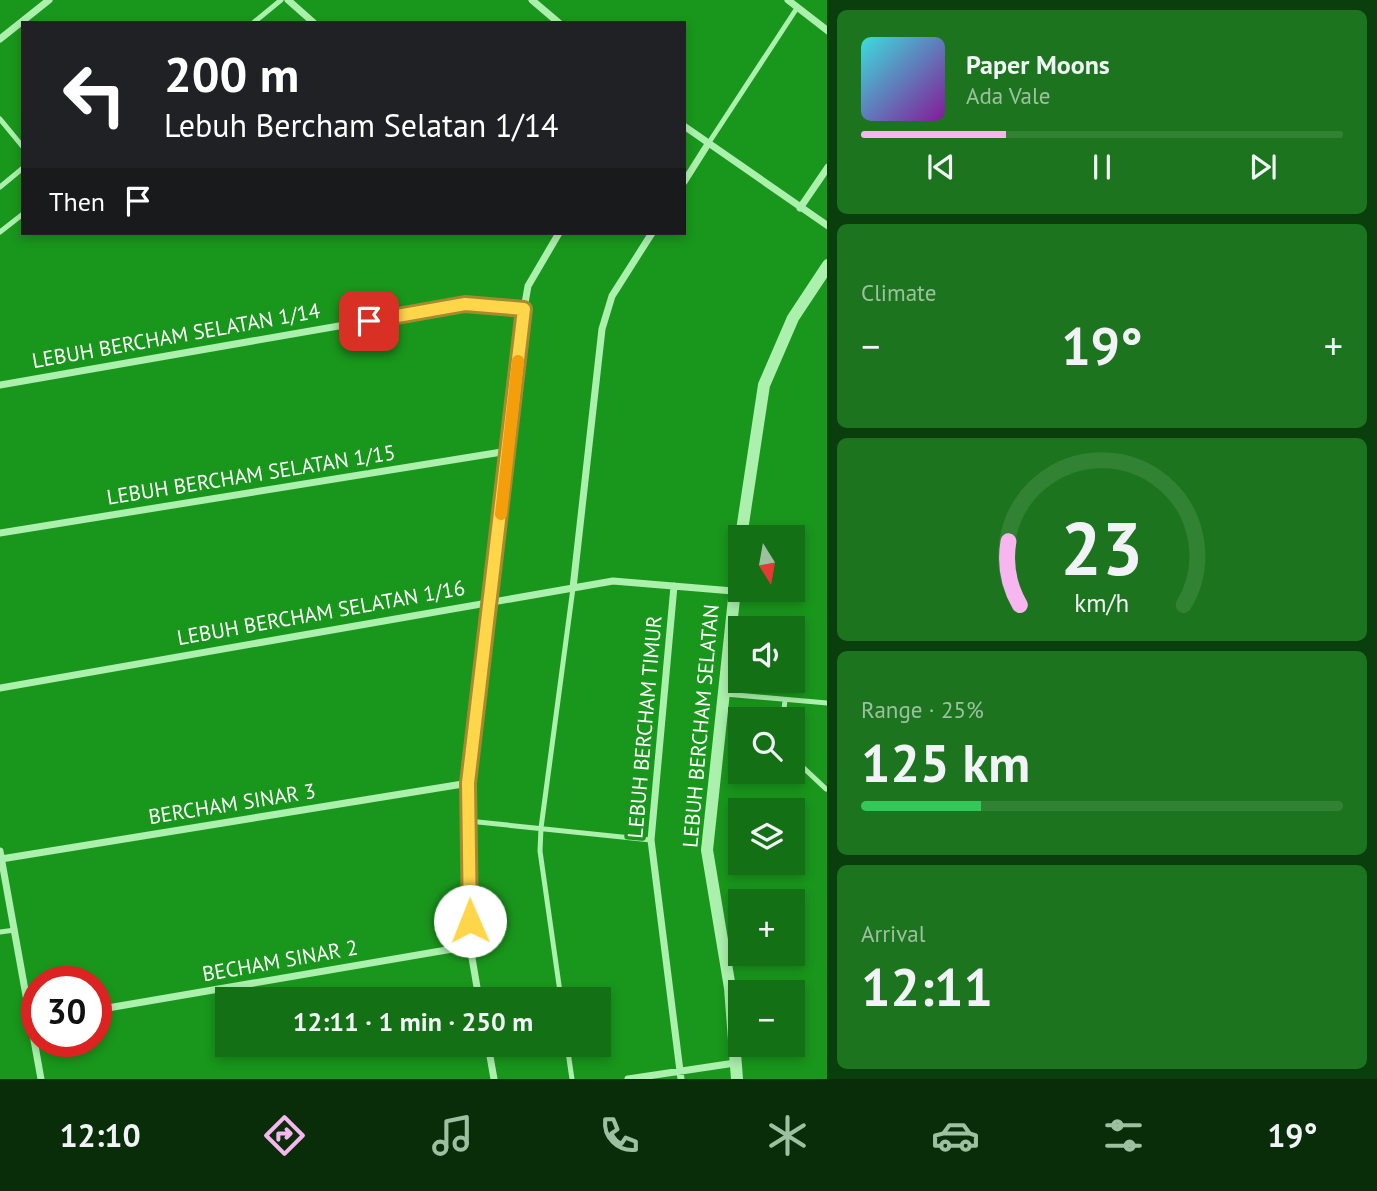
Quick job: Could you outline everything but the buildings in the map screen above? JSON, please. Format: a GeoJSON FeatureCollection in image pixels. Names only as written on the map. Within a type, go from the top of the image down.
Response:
{"type":"FeatureCollection","features":[{"type":"Feature","properties":{"kind":"street"},"geometry":{"type":"LineString","coordinates":[[23,21],[49,0]]}},
{"type":"Feature","properties":{"kind":"street"},"geometry":{"type":"LineString","coordinates":[[288,0],[312,21]]}},
{"type":"Feature","properties":{"kind":"street"},"geometry":{"type":"LineString","coordinates":[[532,0],[557,21]]}},
{"type":"Feature","properties":{"kind":"street"},"geometry":{"type":"LineString","coordinates":[[788,0],[827,30]]}},
{"type":"Feature","properties":{"kind":"street"},"geometry":{"type":"LineString","coordinates":[[0,39],[21,22]]}},
{"type":"Feature","properties":{"kind":"street"},"geometry":{"type":"LineString","coordinates":[[686,128],[827,225]]}},
{"type":"Feature","properties":{"kind":"street"},"geometry":{"type":"LineString","coordinates":[[686,178],[708,144]]}},
{"type":"Feature","properties":{"kind":"street"},"geometry":{"type":"LineString","coordinates":[[800,208],[827,168]]}},
{"type":"Feature","properties":{"kind":"street"},"geometry":{"type":"LineString","coordinates":[[478,987],[470,946],[468,783],[524,309],[528,286],[558,235]]}},
{"type":"Feature","properties":{"kind":"street"},"geometry":{"type":"LineString","coordinates":[[573,588],[601,329],[612,296],[651,235]]}},
{"type":"Feature","properties":{"kind":"street"},"geometry":{"type":"LineString","coordinates":[[743,525],[764,385],[793,318],[827,267]]}},
{"type":"Feature","properties":{"kind":"street","name":"LEBUH BERCHAM SELATAN 1/14"},"geometry":{"type":"LineString","coordinates":[[0,385],[465,304],[524,309]]}},
{"type":"Feature","properties":{"kind":"street","name":"LEBUH BERCHAM SELATAN 1/15"},"geometry":{"type":"LineString","coordinates":[[0,533],[508,451]]}},
{"type":"Feature","properties":{"kind":"street","name":"LEBUH BERCHAM SELATAN 1/16"},"geometry":{"type":"LineString","coordinates":[[0,688],[614,581],[728,591]]}},
{"type":"Feature","properties":{"kind":"street","name":"LEBUH BERCHAM TIMUR"},"geometry":{"type":"LineString","coordinates":[[674,586],[651,839],[680,1076]]}},
{"type":"Feature","properties":{"kind":"street","name":"LEBUH BERCHAM SELATAN"},"geometry":{"type":"LineString","coordinates":[[732,602],[707,850],[730,988],[737,1079]]}},
{"type":"Feature","properties":{"kind":"street","name":"BERCHAM SINAR 3"},"geometry":{"type":"LineString","coordinates":[[1,855],[468,783]]}},
{"type":"Feature","properties":{"kind":"street"},"geometry":{"type":"LineString","coordinates":[[1,855],[23,966]]}},
{"type":"Feature","properties":{"kind":"street","name":"BECHAM SINAR 2"},"geometry":{"type":"LineString","coordinates":[[112,1007],[470,946]]}},
{"type":"Feature","properties":{"kind":"street"},"geometry":{"type":"LineString","coordinates":[[38,1057],[41,1079]]}},
{"type":"Feature","properties":{"kind":"street"},"geometry":{"type":"LineString","coordinates":[[490,1057],[494,1079]]}},
{"type":"Feature","properties":{"kind":"street"},"geometry":{"type":"LineString","coordinates":[[628,1079],[680,1076],[735,1063]]}},
{"type":"Feature","properties":{"kind":"lane"},"geometry":{"type":"LineString","coordinates":[[255,21],[281,0]]}},
{"type":"Feature","properties":{"kind":"lane"},"geometry":{"type":"LineString","coordinates":[[708,144],[797,8]]}},
{"type":"Feature","properties":{"kind":"lane"},"geometry":{"type":"LineString","coordinates":[[0,119],[21,145]]}},
{"type":"Feature","properties":{"kind":"lane"},"geometry":{"type":"LineString","coordinates":[[0,187],[21,170]]}},
{"type":"Feature","properties":{"kind":"lane"},"geometry":{"type":"LineString","coordinates":[[0,232],[21,216]]}},
{"type":"Feature","properties":{"kind":"lane"},"geometry":{"type":"LineString","coordinates":[[559,987],[540,851],[573,588]]}},
{"type":"Feature","properties":{"kind":"lane"},"geometry":{"type":"LineString","coordinates":[[722,694],[827,703]]}},
{"type":"Feature","properties":{"kind":"lane"},"geometry":{"type":"LineString","coordinates":[[784,707],[785,700]]}},
{"type":"Feature","properties":{"kind":"lane"},"geometry":{"type":"LineString","coordinates":[[805,769],[826,789]]}},
{"type":"Feature","properties":{"kind":"lane"},"geometry":{"type":"LineString","coordinates":[[468,821],[651,839]]}},
{"type":"Feature","properties":{"kind":"lane"},"geometry":{"type":"LineString","coordinates":[[0,932],[15,930]]}},
{"type":"Feature","properties":{"kind":"lane"},"geometry":{"type":"LineString","coordinates":[[569,1057],[572,1079]]}},
{"type":"Feature","properties":{"kind":"slow traffic"},"geometry":{"type":"LineString","coordinates":[[501,514],[518,361]]}},
{"type":"Feature","properties":{"kind":"route"},"geometry":{"type":"LineString","coordinates":[[369,321],[465,304],[524,309],[468,783],[470,921]]}}]}
